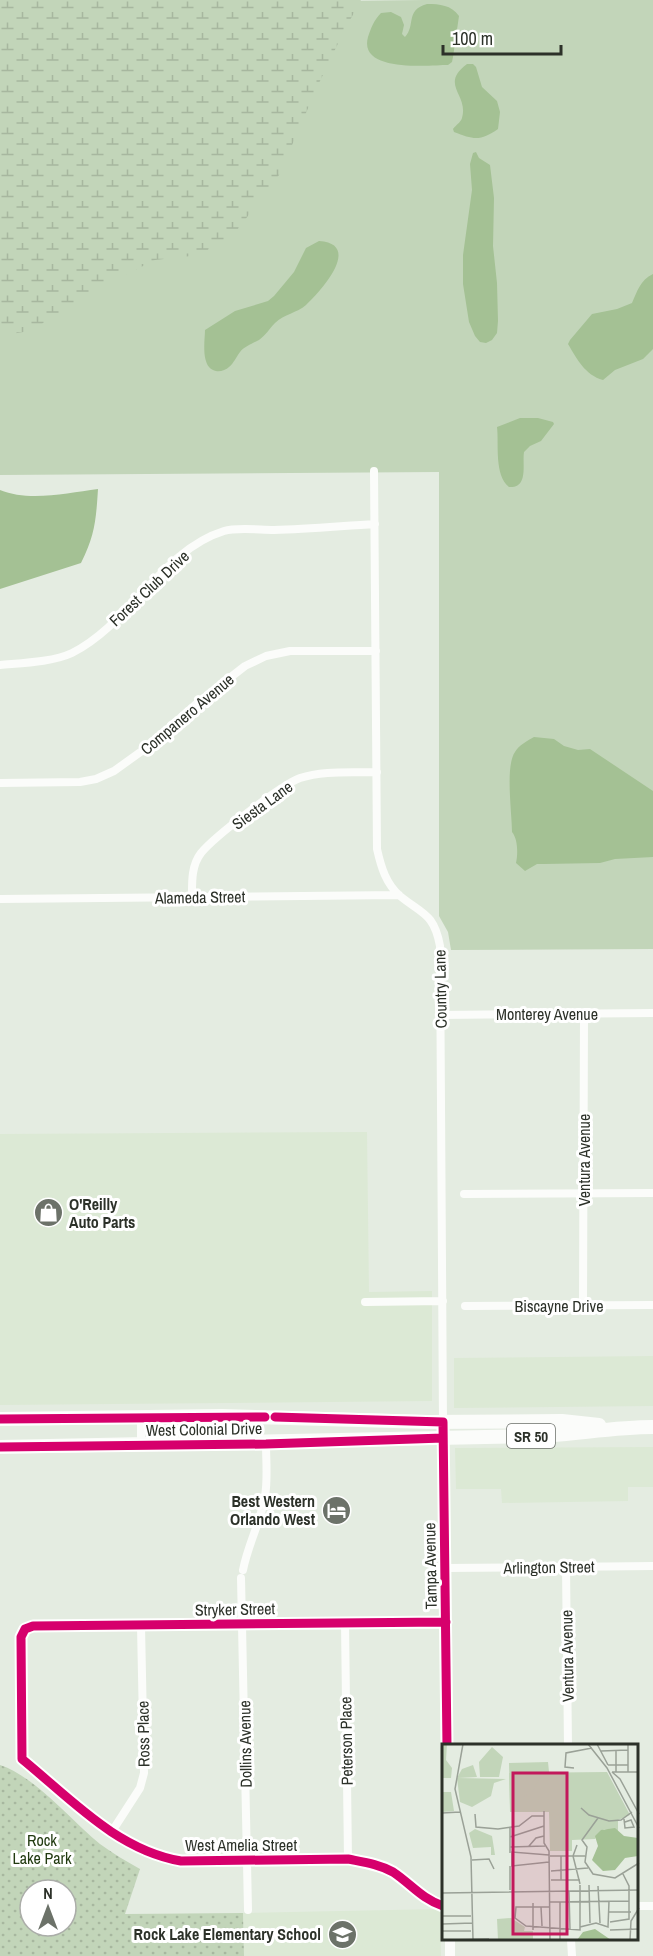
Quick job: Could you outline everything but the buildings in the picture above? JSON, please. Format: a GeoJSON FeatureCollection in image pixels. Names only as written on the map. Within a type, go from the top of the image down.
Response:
{"type":"FeatureCollection","features":[{"type":"Feature","properties":{"kind":"highway","name":"West Colonial Drive"},"geometry":{"type":"LineString","coordinates":[[0,1419],[255,1416],[443,1422],[562,1421],[618,1427],[653,1427]]}},
{"type":"Feature","properties":{"kind":"highway","name":"West Colonial Drive"},"geometry":{"type":"LineString","coordinates":[[0,1447],[266,1444],[564,1435],[618,1427]]}},
{"type":"Feature","properties":{"kind":"street","name":"Country Lane"},"geometry":{"type":"LineString","coordinates":[[374,471],[377,849],[385,874],[399,895],[424,912],[438,933],[441,1015],[443,1422]]}},
{"type":"Feature","properties":{"kind":"street","name":"Forest Club Drive"},"geometry":{"type":"LineString","coordinates":[[0,665],[71,653],[110,625],[182,554],[226,531],[312,529],[375,524]]}},
{"type":"Feature","properties":{"kind":"street","name":"Companero Avenue"},"geometry":{"type":"LineString","coordinates":[[0,783],[80,782],[96,779],[114,771],[146,748],[195,705],[245,666],[266,656],[290,651],[375,651]]}},
{"type":"Feature","properties":{"kind":"street","name":"Siesta Lane"},"geometry":{"type":"LineString","coordinates":[[192,897],[192,875],[200,854],[278,790],[298,779],[323,773],[377,772]]}},
{"type":"Feature","properties":{"kind":"street","name":"Alameda Street"},"geometry":{"type":"LineString","coordinates":[[0,899],[399,895]]}},
{"type":"Feature","properties":{"kind":"street","name":"Monterey Avenue"},"geometry":{"type":"LineString","coordinates":[[441,1015],[653,1013]]}},
{"type":"Feature","properties":{"kind":"street","name":"Ventura Avenue"},"geometry":{"type":"LineString","coordinates":[[583,1306],[584,1015]]}},
{"type":"Feature","properties":{"kind":"street"},"geometry":{"type":"LineString","coordinates":[[464,1194],[653,1193]]}},
{"type":"Feature","properties":{"kind":"street"},"geometry":{"type":"LineString","coordinates":[[365,1302],[443,1301]]}},
{"type":"Feature","properties":{"kind":"street","name":"Biscayne Drive"},"geometry":{"type":"LineString","coordinates":[[465,1306],[653,1305]]}},
{"type":"Feature","properties":{"kind":"street"},"geometry":{"type":"LineString","coordinates":[[141,1417],[141,1445]]}},
{"type":"Feature","properties":{"kind":"street","name":"Tampa Avenue"},"geometry":{"type":"LineString","coordinates":[[443,1422],[447,1744]]}},
{"type":"Feature","properties":{"kind":"street","name":"Dollins Avenue"},"geometry":{"type":"LineString","coordinates":[[248,1910],[242,1574],[247,1549],[265,1498],[266,1444]]}},
{"type":"Feature","properties":{"kind":"street","name":"Arlington Street"},"geometry":{"type":"LineString","coordinates":[[446,1568],[653,1566]]}},
{"type":"Feature","properties":{"kind":"street","name":"Ventura Avenue"},"geometry":{"type":"LineString","coordinates":[[566,1567],[568,1744]]}},
{"type":"Feature","properties":{"kind":"street","name":"Stryker Street"},"geometry":{"type":"LineString","coordinates":[[22,1759],[21,1637],[25,1629],[33,1626],[446,1622]]}},
{"type":"Feature","properties":{"kind":"street","name":"Peterson Place"},"geometry":{"type":"LineString","coordinates":[[345,1623],[348,1859]]}},
{"type":"Feature","properties":{"kind":"street","name":"Ross Place"},"geometry":{"type":"LineString","coordinates":[[111,1833],[140,1788],[144,1773],[141,1626]]}},
{"type":"Feature","properties":{"kind":"street","name":"West Amelia Street"},"geometry":{"type":"LineString","coordinates":[[22,1759],[111,1833],[138,1849],[160,1858],[181,1861],[348,1859],[375,1864],[392,1872],[421,1896],[442,1906]]}},
{"type":"Feature","properties":{"kind":"shaded area"},"geometry":{"type":"Polygon","coordinates":[[[427,4],[445,6],[459,16],[452,62],[448,65],[412,66],[384,62],[374,57],[368,49],[368,37],[376,18],[381,13],[391,12],[401,17],[404,25],[402,34],[405,37],[413,14],[427,4]]]}},
{"type":"Feature","properties":{"kind":"shaded area"},"geometry":{"type":"Polygon","coordinates":[[[467,64],[473,64],[476,67],[482,87],[497,101],[500,112],[498,129],[487,136],[467,137],[454,132],[453,129],[461,119],[463,110],[455,78],[467,64]]]}},
{"type":"Feature","properties":{"kind":"shaded area"},"geometry":{"type":"Polygon","coordinates":[[[476,152],[479,158],[490,165],[494,198],[493,246],[498,321],[497,333],[492,340],[486,343],[480,342],[475,336],[469,322],[463,284],[463,255],[472,190],[470,164],[473,153],[476,152]]]}},
{"type":"Feature","properties":{"kind":"shaded area"},"geometry":{"type":"Polygon","coordinates":[[[319,241],[332,244],[338,250],[335,269],[321,290],[306,305],[286,315],[259,340],[242,350],[228,368],[219,371],[211,369],[204,353],[205,330],[235,311],[268,301],[294,272],[306,248],[319,241]]]}},
{"type":"Feature","properties":{"kind":"shaded area"},"geometry":{"type":"Polygon","coordinates":[[[653,274],[653,349],[643,359],[615,370],[603,380],[597,378],[578,361],[568,344],[570,340],[592,314],[617,309],[632,303],[642,283],[653,274]]]}},
{"type":"Feature","properties":{"kind":"shaded area"},"geometry":{"type":"Polygon","coordinates":[[[520,418],[538,418],[554,424],[541,441],[524,452],[522,480],[520,484],[509,487],[504,482],[499,467],[497,427],[520,418]]]}},
{"type":"Feature","properties":{"kind":"shaded area"},"geometry":{"type":"Polygon","coordinates":[[[98,489],[94,527],[81,563],[0,589],[0,490],[11,494],[36,496],[98,489]]]}},
{"type":"Feature","properties":{"kind":"shaded area"},"geometry":{"type":"Polygon","coordinates":[[[534,737],[554,739],[564,746],[578,750],[590,749],[653,791],[653,857],[615,859],[600,863],[537,864],[525,871],[516,863],[517,847],[512,832],[510,768],[517,750],[523,743],[534,737]]]}},
{"type":"Feature","properties":{"kind":"shaded area"},"geometry":{"type":"Polygon","coordinates":[[[367,1132],[369,1292],[432,1291],[432,1401],[0,1405],[0,1134],[367,1132]]]}},
{"type":"Feature","properties":{"kind":"shaded area"},"geometry":{"type":"Polygon","coordinates":[[[653,1356],[653,1406],[454,1408],[454,1358],[653,1356]]]}},
{"type":"Feature","properties":{"kind":"shaded area"},"geometry":{"type":"Polygon","coordinates":[[[653,1447],[653,1487],[628,1487],[628,1501],[502,1503],[501,1489],[456,1489],[455,1448],[653,1447]]]}},
{"type":"Feature","properties":{"kind":"shaded area","name":"Rock Lake Elementary School"},"geometry":{"type":"Polygon","coordinates":[[[440,1909],[441,1956],[244,1956],[243,1913],[440,1909]]]}},
{"type":"Feature","properties":{"kind":"green space"},"geometry":{"type":"Polygon","coordinates":[[[0,0],[361,0],[319,83],[279,175],[235,233],[206,251],[191,256],[155,260],[97,289],[78,304],[29,331],[0,336],[0,0]]]}},
{"type":"Feature","properties":{"kind":"green space"},"geometry":{"type":"Polygon","coordinates":[[[653,0],[653,949],[451,950],[448,932],[439,916],[439,472],[0,475],[0,5],[653,0]]]}},
{"type":"Feature","properties":{"kind":"green space","name":"Rock Lake Park"},"geometry":{"type":"Polygon","coordinates":[[[0,1765],[26,1778],[100,1844],[140,1869],[125,1914],[243,1913],[244,1956],[0,1956],[0,1765]]]}},
{"type":"Feature","properties":{"kind":"cycle path"},"geometry":{"type":"LineString","coordinates":[[0,1419],[265,1417]]}},
{"type":"Feature","properties":{"kind":"cycle path"},"geometry":{"type":"LineString","coordinates":[[275,1417],[443,1422],[447,1744]]}},
{"type":"Feature","properties":{"kind":"cycle path"},"geometry":{"type":"LineString","coordinates":[[0,1447],[266,1444],[443,1438]]}},
{"type":"Feature","properties":{"kind":"cycle path"},"geometry":{"type":"LineString","coordinates":[[442,1906],[423,1895],[393,1872],[365,1862],[348,1859],[181,1861],[158,1855],[115,1834],[77,1806],[22,1759],[21,1637],[25,1629],[33,1626],[446,1622]]}},
{"type":"Feature","properties":{"kind":"place","name":"O'Reilly Auto Parts"},"geometry":{"type":"Point","coordinates":[48,1213]}},
{"type":"Feature","properties":{"kind":"place","name":"Best Western Orlando West"},"geometry":{"type":"Point","coordinates":[336,1510]}},
{"type":"Feature","properties":{"kind":"place","name":"Rock Lake Elementary School"},"geometry":{"type":"Point","coordinates":[342,1934]}}]}
